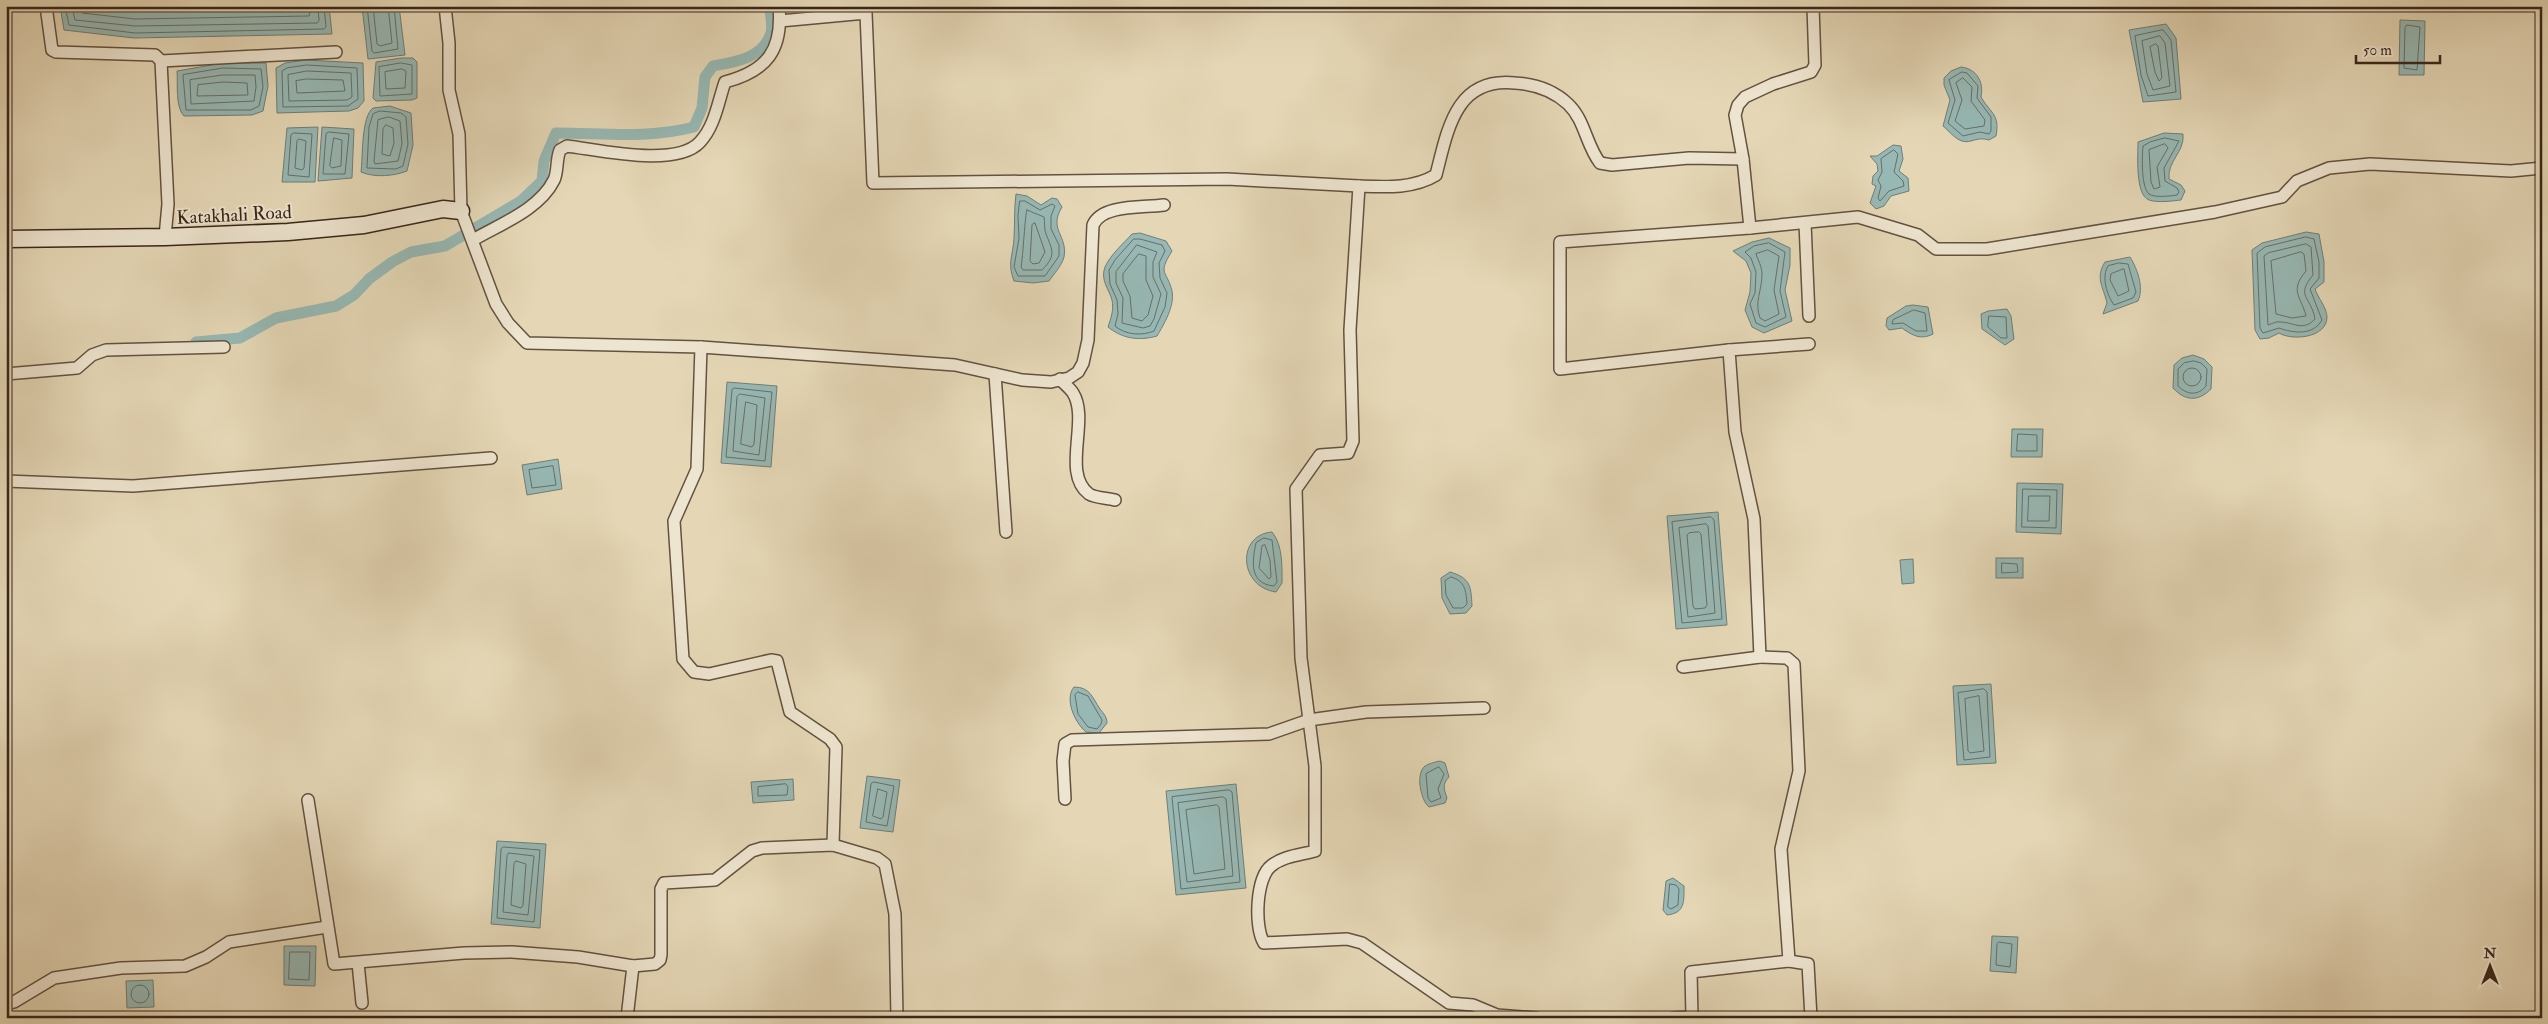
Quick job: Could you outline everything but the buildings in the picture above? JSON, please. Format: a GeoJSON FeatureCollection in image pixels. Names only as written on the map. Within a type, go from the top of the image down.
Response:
{"type":"FeatureCollection","features":[{"type":"Feature","properties":{"kind":"street"},"geometry":{"type":"LineString","coordinates":[[46,6],[52,50],[56,52],[155,55],[161,61],[168,204],[165,237]]}},
{"type":"Feature","properties":{"kind":"street"},"geometry":{"type":"LineString","coordinates":[[445,6],[449,43],[449,90],[459,134],[461,210],[496,304],[508,324],[526,343],[702,347],[955,365],[1022,380],[1051,382],[1078,372],[1083,362],[1088,340],[1093,226],[1096,218],[1106,212],[1164,205]]}},
{"type":"Feature","properties":{"kind":"street"},"geometry":{"type":"LineString","coordinates":[[473,240],[525,211],[544,194],[555,178],[555,162],[560,150],[567,146],[655,156],[674,154],[693,148],[711,126],[725,82],[745,77],[768,61],[777,41],[780,21],[779,6]]}},
{"type":"Feature","properties":{"kind":"street"},"geometry":{"type":"LineString","coordinates":[[1750,228],[1743,159],[1735,115],[1738,105],[1745,97],[1773,84],[1811,72],[1815,65],[1813,6]]}},
{"type":"Feature","properties":{"kind":"street"},"geometry":{"type":"LineString","coordinates":[[780,21],[866,13],[873,182],[1227,179],[1359,186],[1412,185],[1426,182],[1436,174],[1446,133],[1464,98],[1479,87],[1498,81],[1531,84],[1551,92],[1568,104],[1583,126],[1592,153],[1600,163],[1612,165],[1688,158],[1743,159]]}},
{"type":"Feature","properties":{"kind":"street"},"geometry":{"type":"LineString","coordinates":[[161,61],[336,52]]}},
{"type":"Feature","properties":{"kind":"street"},"geometry":{"type":"LineString","coordinates":[[1809,344],[1729,350],[1560,369],[1560,242],[1858,218],[1918,235],[1936,249],[1986,249],[2215,212],[2282,197],[2297,182],[2329,168],[2370,164],[2511,171],[2542,168]]}},
{"type":"Feature","properties":{"kind":"street"},"geometry":{"type":"LineString","coordinates":[[1359,186],[1350,330],[1353,441],[1348,453],[1320,455],[1296,488],[1301,658],[1315,766],[1315,851],[1282,859],[1269,867],[1261,884],[1257,910],[1258,934],[1264,942],[1347,939],[1362,943],[1449,1003],[1473,1005],[1497,1015],[1536,1018]]}},
{"type":"Feature","properties":{"kind":"street","name":"Katakhali Road"},"geometry":{"type":"LineString","coordinates":[[6,239],[165,237],[354,226],[443,209],[461,210]]}},
{"type":"Feature","properties":{"kind":"street"},"geometry":{"type":"LineString","coordinates":[[1805,223],[1809,316]]}},
{"type":"Feature","properties":{"kind":"street"},"geometry":{"type":"LineString","coordinates":[[6,374],[77,368],[92,355],[106,350],[224,347]]}},
{"type":"Feature","properties":{"kind":"street"},"geometry":{"type":"LineString","coordinates":[[702,347],[697,468],[674,521],[683,659],[694,672],[709,674],[771,660],[777,661],[790,712],[830,739],[836,747],[833,845]]}},
{"type":"Feature","properties":{"kind":"street"},"geometry":{"type":"LineString","coordinates":[[1729,350],[1735,432],[1754,519],[1760,657]]}},
{"type":"Feature","properties":{"kind":"street"},"geometry":{"type":"LineString","coordinates":[[995,374],[1006,532]]}},
{"type":"Feature","properties":{"kind":"street"},"geometry":{"type":"LineString","coordinates":[[1060,380],[1074,394],[1078,412],[1076,460],[1079,484],[1090,495],[1115,500]]}},
{"type":"Feature","properties":{"kind":"street"},"geometry":{"type":"LineString","coordinates":[[6,481],[133,486],[491,458]]}},
{"type":"Feature","properties":{"kind":"street"},"geometry":{"type":"LineString","coordinates":[[1683,667],[1760,657],[1788,658],[1794,664],[1799,771],[1781,849],[1789,961]]}},
{"type":"Feature","properties":{"kind":"street"},"geometry":{"type":"LineString","coordinates":[[1065,799],[1063,761],[1065,744],[1072,740],[1269,734],[1309,720],[1366,712],[1484,708]]}},
{"type":"Feature","properties":{"kind":"street"},"geometry":{"type":"LineString","coordinates":[[308,800],[334,964],[444,954],[512,952],[578,957],[633,966],[655,964],[660,960],[661,889],[664,883],[715,880],[757,849],[833,845],[877,858],[885,864],[895,914],[897,1018]]}},
{"type":"Feature","properties":{"kind":"street"},"geometry":{"type":"LineString","coordinates":[[6,1004],[14,1002],[54,978],[122,968],[185,966],[206,957],[228,942],[327,927]]}},
{"type":"Feature","properties":{"kind":"street"},"geometry":{"type":"LineString","coordinates":[[1673,1018],[1692,1017],[1691,972],[1789,961],[1808,964],[1811,1018]]}},
{"type":"Feature","properties":{"kind":"street"},"geometry":{"type":"LineString","coordinates":[[358,963],[362,1003]]}},
{"type":"Feature","properties":{"kind":"street"},"geometry":{"type":"LineString","coordinates":[[627,1018],[633,966]]}},
{"type":"Feature","properties":{"kind":"water"},"geometry":{"type":"Polygon","coordinates":[[[60,6],[329,6],[332,34],[134,38],[64,30],[60,6]]]}},
{"type":"Feature","properties":{"kind":"water"},"geometry":{"type":"Polygon","coordinates":[[[362,6],[399,6],[405,55],[368,59],[362,6]]]}},
{"type":"Feature","properties":{"kind":"water"},"geometry":{"type":"Polygon","coordinates":[[[2400,20],[2425,21],[2424,75],[2399,75],[2400,20]]]}},
{"type":"Feature","properties":{"kind":"water"},"geometry":{"type":"Polygon","coordinates":[[[2166,24],[2176,38],[2181,99],[2143,102],[2129,30],[2166,24]]]}},
{"type":"Feature","properties":{"kind":"water"},"geometry":{"type":"Polygon","coordinates":[[[413,58],[417,62],[417,98],[412,100],[376,101],[373,98],[376,62],[413,58]]]}},
{"type":"Feature","properties":{"kind":"water"},"geometry":{"type":"Polygon","coordinates":[[[306,60],[363,63],[364,101],[358,108],[349,111],[277,113],[276,68],[285,63],[306,60]]]}},
{"type":"Feature","properties":{"kind":"water"},"geometry":{"type":"Polygon","coordinates":[[[223,63],[266,63],[268,86],[263,111],[252,115],[184,116],[178,101],[177,71],[223,63]]]}},
{"type":"Feature","properties":{"kind":"water"},"geometry":{"type":"Polygon","coordinates":[[[1961,67],[1971,70],[1978,77],[1982,91],[1981,97],[1996,118],[1996,136],[1989,140],[1962,141],[1943,126],[1950,100],[1944,85],[1944,78],[1951,71],[1961,67]]]}},
{"type":"Feature","properties":{"kind":"water"},"geometry":{"type":"Polygon","coordinates":[[[390,106],[411,113],[413,145],[407,171],[384,176],[366,174],[361,172],[366,120],[373,108],[390,106]]]}},
{"type":"Feature","properties":{"kind":"water"},"geometry":{"type":"Polygon","coordinates":[[[318,127],[315,182],[282,182],[287,128],[318,127]]]}},
{"type":"Feature","properties":{"kind":"water"},"geometry":{"type":"Polygon","coordinates":[[[322,127],[354,129],[352,178],[318,181],[322,127]]]}},
{"type":"Feature","properties":{"kind":"water"},"geometry":{"type":"Polygon","coordinates":[[[2164,133],[2183,134],[2181,146],[2169,173],[2169,179],[2181,185],[2185,191],[2181,200],[2153,201],[2145,197],[2141,191],[2139,183],[2138,142],[2164,133]]]}},
{"type":"Feature","properties":{"kind":"water"},"geometry":{"type":"Polygon","coordinates":[[[1893,145],[1901,146],[1903,159],[1899,171],[1908,178],[1909,191],[1891,196],[1884,206],[1876,209],[1870,203],[1876,186],[1872,184],[1873,176],[1878,171],[1877,164],[1870,156],[1877,156],[1893,145]]]}},
{"type":"Feature","properties":{"kind":"water"},"geometry":{"type":"Polygon","coordinates":[[[1016,194],[1027,196],[1041,205],[1052,198],[1057,199],[1062,207],[1057,221],[1063,243],[1064,257],[1049,281],[1033,283],[1014,281],[1011,264],[1016,194]]]}},
{"type":"Feature","properties":{"kind":"water"},"geometry":{"type":"Polygon","coordinates":[[[2306,232],[2319,234],[2324,262],[2324,282],[2315,289],[2327,314],[2325,324],[2321,329],[2308,336],[2292,337],[2279,333],[2269,338],[2260,339],[2255,330],[2252,250],[2262,243],[2306,232]]]}},
{"type":"Feature","properties":{"kind":"water"},"geometry":{"type":"Polygon","coordinates":[[[1140,233],[1166,241],[1172,251],[1164,269],[1173,297],[1168,315],[1157,336],[1138,339],[1119,334],[1108,327],[1113,304],[1104,272],[1114,253],[1132,234],[1140,233]]]}},
{"type":"Feature","properties":{"kind":"water"},"geometry":{"type":"Polygon","coordinates":[[[1769,238],[1790,248],[1790,265],[1785,290],[1792,321],[1764,333],[1752,327],[1745,310],[1750,292],[1751,273],[1746,261],[1733,251],[1752,242],[1769,238]]]}},
{"type":"Feature","properties":{"kind":"water"},"geometry":{"type":"Polygon","coordinates":[[[2130,257],[2139,279],[2140,296],[2138,301],[2103,314],[2107,303],[2100,278],[2102,268],[2105,262],[2130,257]]]}},
{"type":"Feature","properties":{"kind":"water"},"geometry":{"type":"Polygon","coordinates":[[[1906,306],[1928,307],[1933,334],[1925,337],[1917,336],[1902,328],[1889,330],[1886,326],[1887,318],[1906,306]]]}},
{"type":"Feature","properties":{"kind":"water"},"geometry":{"type":"Polygon","coordinates":[[[2007,309],[2011,316],[2014,339],[2005,345],[1982,329],[1981,314],[1988,311],[2007,309]]]}},
{"type":"Feature","properties":{"kind":"water"},"geometry":{"type":"Polygon","coordinates":[[[2193,355],[2204,359],[2212,367],[2211,389],[2196,398],[2182,395],[2173,388],[2174,365],[2182,358],[2193,355]]]}},
{"type":"Feature","properties":{"kind":"water"},"geometry":{"type":"Polygon","coordinates":[[[727,382],[777,386],[771,467],[721,463],[727,382]]]}},
{"type":"Feature","properties":{"kind":"water"},"geometry":{"type":"Polygon","coordinates":[[[2012,429],[2043,429],[2042,457],[2011,457],[2012,429]]]}},
{"type":"Feature","properties":{"kind":"water"},"geometry":{"type":"Polygon","coordinates":[[[558,459],[562,489],[527,495],[522,465],[558,459]]]}},
{"type":"Feature","properties":{"kind":"water"},"geometry":{"type":"Polygon","coordinates":[[[2017,483],[2063,484],[2061,534],[2016,532],[2017,483]]]}},
{"type":"Feature","properties":{"kind":"water"},"geometry":{"type":"Polygon","coordinates":[[[1718,512],[1727,625],[1676,629],[1667,516],[1718,512]]]}},
{"type":"Feature","properties":{"kind":"water"},"geometry":{"type":"Polygon","coordinates":[[[1272,532],[1278,543],[1282,563],[1282,583],[1276,592],[1264,588],[1255,581],[1249,572],[1247,561],[1248,551],[1252,542],[1260,535],[1272,532]]]}},
{"type":"Feature","properties":{"kind":"water"},"geometry":{"type":"Polygon","coordinates":[[[1996,558],[2023,558],[2023,578],[1996,578],[1996,558]]]}},
{"type":"Feature","properties":{"kind":"water"},"geometry":{"type":"Polygon","coordinates":[[[1913,559],[1914,583],[1902,584],[1900,560],[1913,559]]]}},
{"type":"Feature","properties":{"kind":"water"},"geometry":{"type":"Polygon","coordinates":[[[1450,572],[1466,580],[1470,588],[1472,606],[1466,613],[1450,614],[1442,598],[1441,578],[1450,572]]]}},
{"type":"Feature","properties":{"kind":"water"},"geometry":{"type":"Polygon","coordinates":[[[1991,684],[1996,763],[1957,765],[1953,686],[1991,684]]]}},
{"type":"Feature","properties":{"kind":"water"},"geometry":{"type":"Polygon","coordinates":[[[1074,687],[1087,691],[1105,716],[1107,723],[1099,733],[1086,732],[1078,723],[1072,711],[1070,698],[1074,687]]]}},
{"type":"Feature","properties":{"kind":"water"},"geometry":{"type":"Polygon","coordinates":[[[1440,761],[1445,763],[1449,777],[1444,787],[1447,798],[1445,803],[1429,807],[1426,804],[1420,787],[1420,775],[1425,766],[1440,761]]]}},
{"type":"Feature","properties":{"kind":"water"},"geometry":{"type":"Polygon","coordinates":[[[867,776],[900,780],[893,832],[860,828],[867,776]]]}},
{"type":"Feature","properties":{"kind":"water"},"geometry":{"type":"Polygon","coordinates":[[[793,779],[794,800],[753,803],[751,782],[793,779]]]}},
{"type":"Feature","properties":{"kind":"water"},"geometry":{"type":"Polygon","coordinates":[[[1236,784],[1246,888],[1176,895],[1166,791],[1236,784]]]}},
{"type":"Feature","properties":{"kind":"water"},"geometry":{"type":"Polygon","coordinates":[[[497,841],[546,844],[540,928],[491,924],[497,841]]]}},
{"type":"Feature","properties":{"kind":"water"},"geometry":{"type":"Polygon","coordinates":[[[1673,878],[1684,886],[1683,902],[1677,912],[1667,915],[1663,910],[1666,881],[1673,878]]]}},
{"type":"Feature","properties":{"kind":"water"},"geometry":{"type":"Polygon","coordinates":[[[1992,936],[2018,937],[2016,973],[1990,971],[1992,936]]]}},
{"type":"Feature","properties":{"kind":"water"},"geometry":{"type":"Polygon","coordinates":[[[284,946],[316,946],[315,986],[284,985],[284,946]]]}},
{"type":"Feature","properties":{"kind":"water"},"geometry":{"type":"Polygon","coordinates":[[[153,980],[154,1007],[127,1008],[126,981],[153,980]]]}},
{"type":"Feature","properties":{"kind":"waterway"},"geometry":{"type":"LineString","coordinates":[[196,342],[240,338],[276,318],[336,306],[354,295],[369,279],[392,262],[411,252],[445,246],[521,201],[542,181],[544,161],[556,133],[643,134],[677,131],[694,127],[702,108],[705,77],[713,66],[731,63],[748,57],[762,48],[771,33],[770,6]]}}]}
